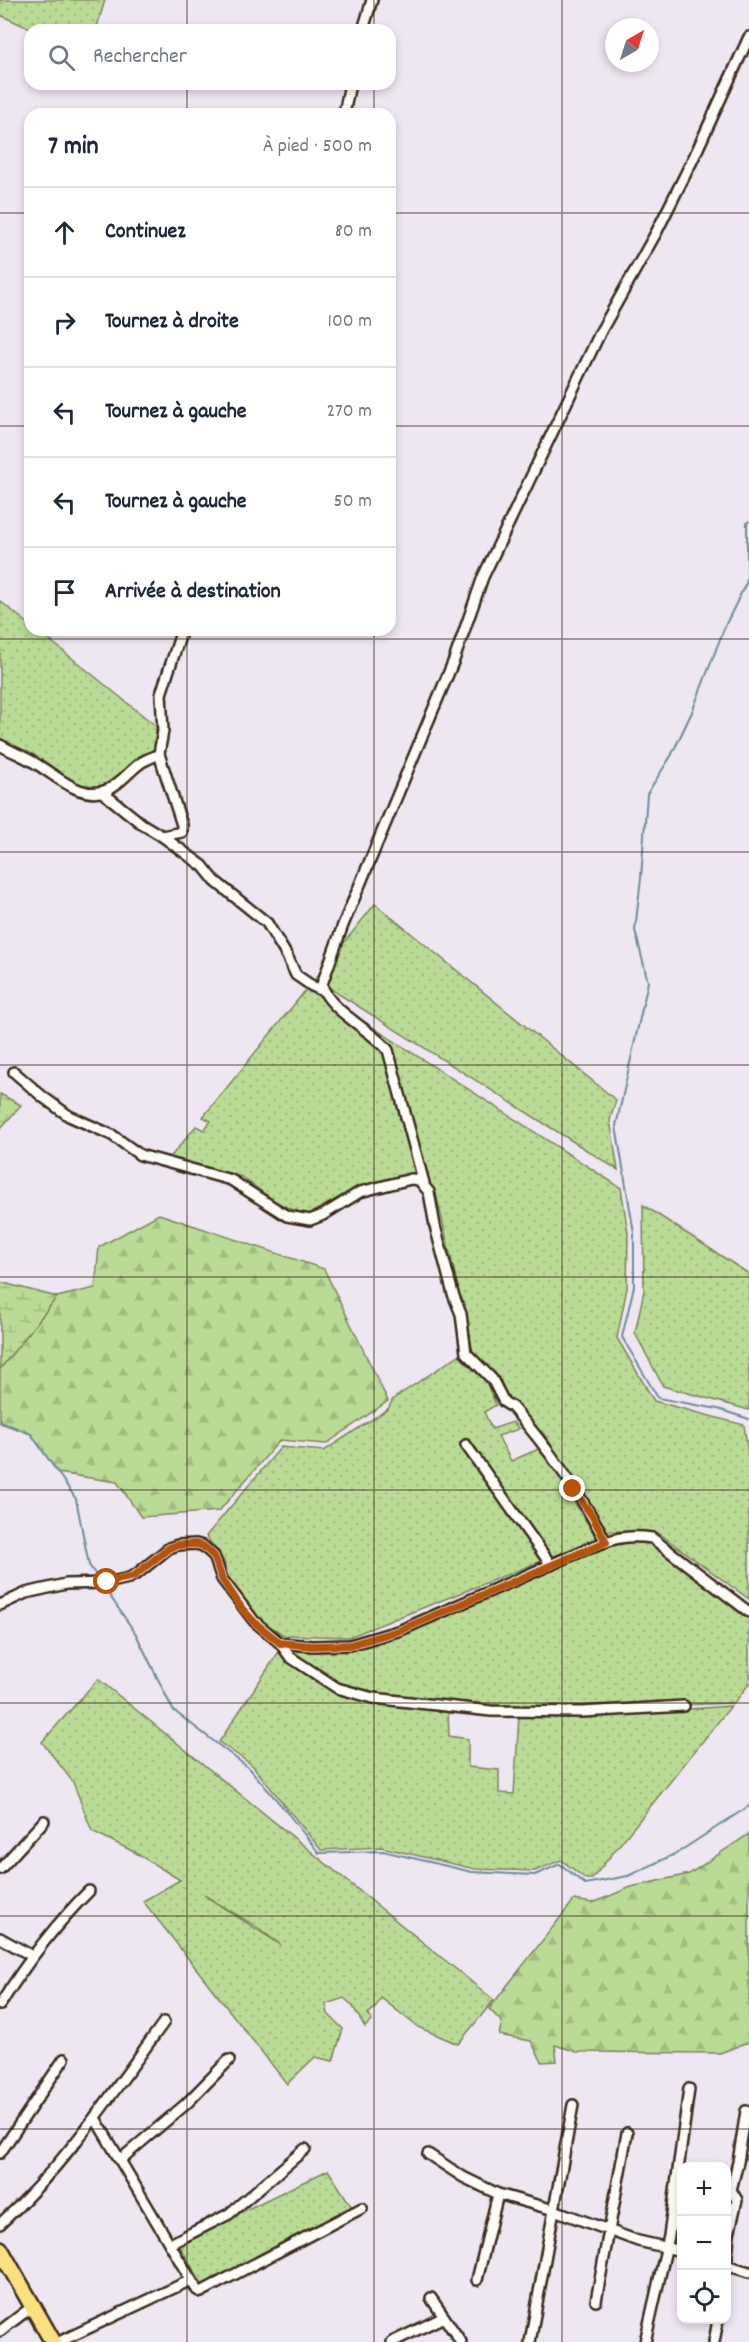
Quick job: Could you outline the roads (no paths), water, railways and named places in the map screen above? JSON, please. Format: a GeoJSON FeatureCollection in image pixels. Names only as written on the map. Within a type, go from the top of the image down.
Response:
{"type":"FeatureCollection","features":[{"type":"Feature","properties":{"kind":"highway"},"geometry":{"type":"LineString","coordinates":[[0,2250],[53,2342]]}},
{"type":"Feature","properties":{"kind":"street"},"geometry":{"type":"LineString","coordinates":[[365,24],[372,0]]}},
{"type":"Feature","properties":{"kind":"street"},"geometry":{"type":"LineString","coordinates":[[324,992],[322,984],[343,926],[454,660],[483,577],[601,331],[656,232],[694,157],[749,37]]}},
{"type":"Feature","properties":{"kind":"street"},"geometry":{"type":"LineString","coordinates":[[345,108],[349,90]]}},
{"type":"Feature","properties":{"kind":"street"},"geometry":{"type":"LineString","coordinates":[[162,836],[182,832],[182,825],[159,754],[163,731],[161,694],[180,636]]}},
{"type":"Feature","properties":{"kind":"street"},"geometry":{"type":"LineString","coordinates":[[0,745],[38,765],[58,780],[78,789],[102,792],[112,788],[141,763],[159,754]]}},
{"type":"Feature","properties":{"kind":"street"},"geometry":{"type":"LineString","coordinates":[[102,792],[142,824],[203,866],[215,881],[267,923],[296,975],[324,992],[350,1019],[382,1043],[387,1050],[424,1183],[429,1192],[435,1226],[453,1294],[461,1314],[466,1353],[492,1379],[504,1402],[533,1430],[552,1454],[593,1517],[606,1542]]}},
{"type":"Feature","properties":{"kind":"street"},"geometry":{"type":"LineString","coordinates":[[14,1072],[69,1116],[112,1135],[131,1151],[231,1180],[287,1216],[310,1220],[323,1215],[360,1192],[411,1179],[424,1183]]}},
{"type":"Feature","properties":{"kind":"street"},"geometry":{"type":"LineString","coordinates":[[466,1445],[551,1565]]}},
{"type":"Feature","properties":{"kind":"street"},"geometry":{"type":"LineString","coordinates":[[280,1643],[312,1646],[350,1645],[401,1630],[606,1542],[632,1535],[652,1538],[749,1612]]}},
{"type":"Feature","properties":{"kind":"street"},"geometry":{"type":"LineString","coordinates":[[0,1605],[26,1593],[66,1584],[103,1582],[134,1576],[169,1548],[187,1543],[203,1546],[214,1556],[222,1579],[242,1609],[280,1643],[290,1657],[314,1675],[337,1688],[373,1698],[491,1711],[582,1712],[684,1706]]}},
{"type":"Feature","properties":{"kind":"street"},"geometry":{"type":"LineString","coordinates":[[0,1869],[44,1821]]}},
{"type":"Feature","properties":{"kind":"street"},"geometry":{"type":"LineString","coordinates":[[0,2005],[32,1956],[63,1917],[89,1891]]}},
{"type":"Feature","properties":{"kind":"street"},"geometry":{"type":"LineString","coordinates":[[0,1938],[32,1956]]}},
{"type":"Feature","properties":{"kind":"street"},"geometry":{"type":"LineString","coordinates":[[0,2224],[48,2178],[95,2118],[164,2022]]}},
{"type":"Feature","properties":{"kind":"street"},"geometry":{"type":"LineString","coordinates":[[0,2153],[64,2059]]}},
{"type":"Feature","properties":{"kind":"street"},"geometry":{"type":"LineString","coordinates":[[120,2160],[186,2104],[230,2060]]}},
{"type":"Feature","properties":{"kind":"street"},"geometry":{"type":"LineString","coordinates":[[645,2342],[669,2236],[689,2089]]}},
{"type":"Feature","properties":{"kind":"street"},"geometry":{"type":"LineString","coordinates":[[533,2340],[573,2105]]}},
{"type":"Feature","properties":{"kind":"street"},"geometry":{"type":"LineString","coordinates":[[731,2225],[737,2199],[731,2190],[746,2111]]}},
{"type":"Feature","properties":{"kind":"street"},"geometry":{"type":"LineString","coordinates":[[95,2118],[197,2290],[204,2292],[362,2208]]}},
{"type":"Feature","properties":{"kind":"street"},"geometry":{"type":"LineString","coordinates":[[596,2301],[627,2133]]}},
{"type":"Feature","properties":{"kind":"street"},"geometry":{"type":"LineString","coordinates":[[170,2244],[229,2214],[305,2149]]}},
{"type":"Feature","properties":{"kind":"street"},"geometry":{"type":"LineString","coordinates":[[428,2154],[463,2177],[498,2194],[554,2210],[638,2241],[677,2250]]}},
{"type":"Feature","properties":{"kind":"street"},"geometry":{"type":"LineString","coordinates":[[477,2280],[498,2194]]}},
{"type":"Feature","properties":{"kind":"street"},"geometry":{"type":"LineString","coordinates":[[731,2268],[749,2272]]}},
{"type":"Feature","properties":{"kind":"street"},"geometry":{"type":"LineString","coordinates":[[59,2342],[191,2280]]}},
{"type":"Feature","properties":{"kind":"street"},"geometry":{"type":"LineString","coordinates":[[431,2298],[461,2342]]}},
{"type":"Feature","properties":{"kind":"street"},"geometry":{"type":"LineString","coordinates":[[0,2331],[33,2306]]}},
{"type":"Feature","properties":{"kind":"street"},"geometry":{"type":"LineString","coordinates":[[392,2342],[444,2317]]}},
{"type":"Feature","properties":{"kind":"street"},"geometry":{"type":"LineString","coordinates":[[714,2342],[717,2324]]}},
{"type":"Feature","properties":{"kind":"waterway"},"geometry":{"type":"LineString","coordinates":[[749,521],[747,523],[747,581],[725,626],[692,712],[671,756],[647,794],[635,930],[648,982],[616,1126],[634,1233],[634,1286],[622,1337],[658,1398],[718,1409],[749,1419]]}},
{"type":"Feature","properties":{"kind":"waterway"},"geometry":{"type":"LineString","coordinates":[[0,1421],[31,1434],[76,1499],[89,1565],[100,1581]]}},
{"type":"Feature","properties":{"kind":"waterway"},"geometry":{"type":"LineString","coordinates":[[103,1586],[136,1634],[173,1710],[250,1769],[319,1853],[383,1851],[472,1872],[535,1875],[560,1864],[585,1884],[628,1876],[677,1853],[749,1806]]}}]}
